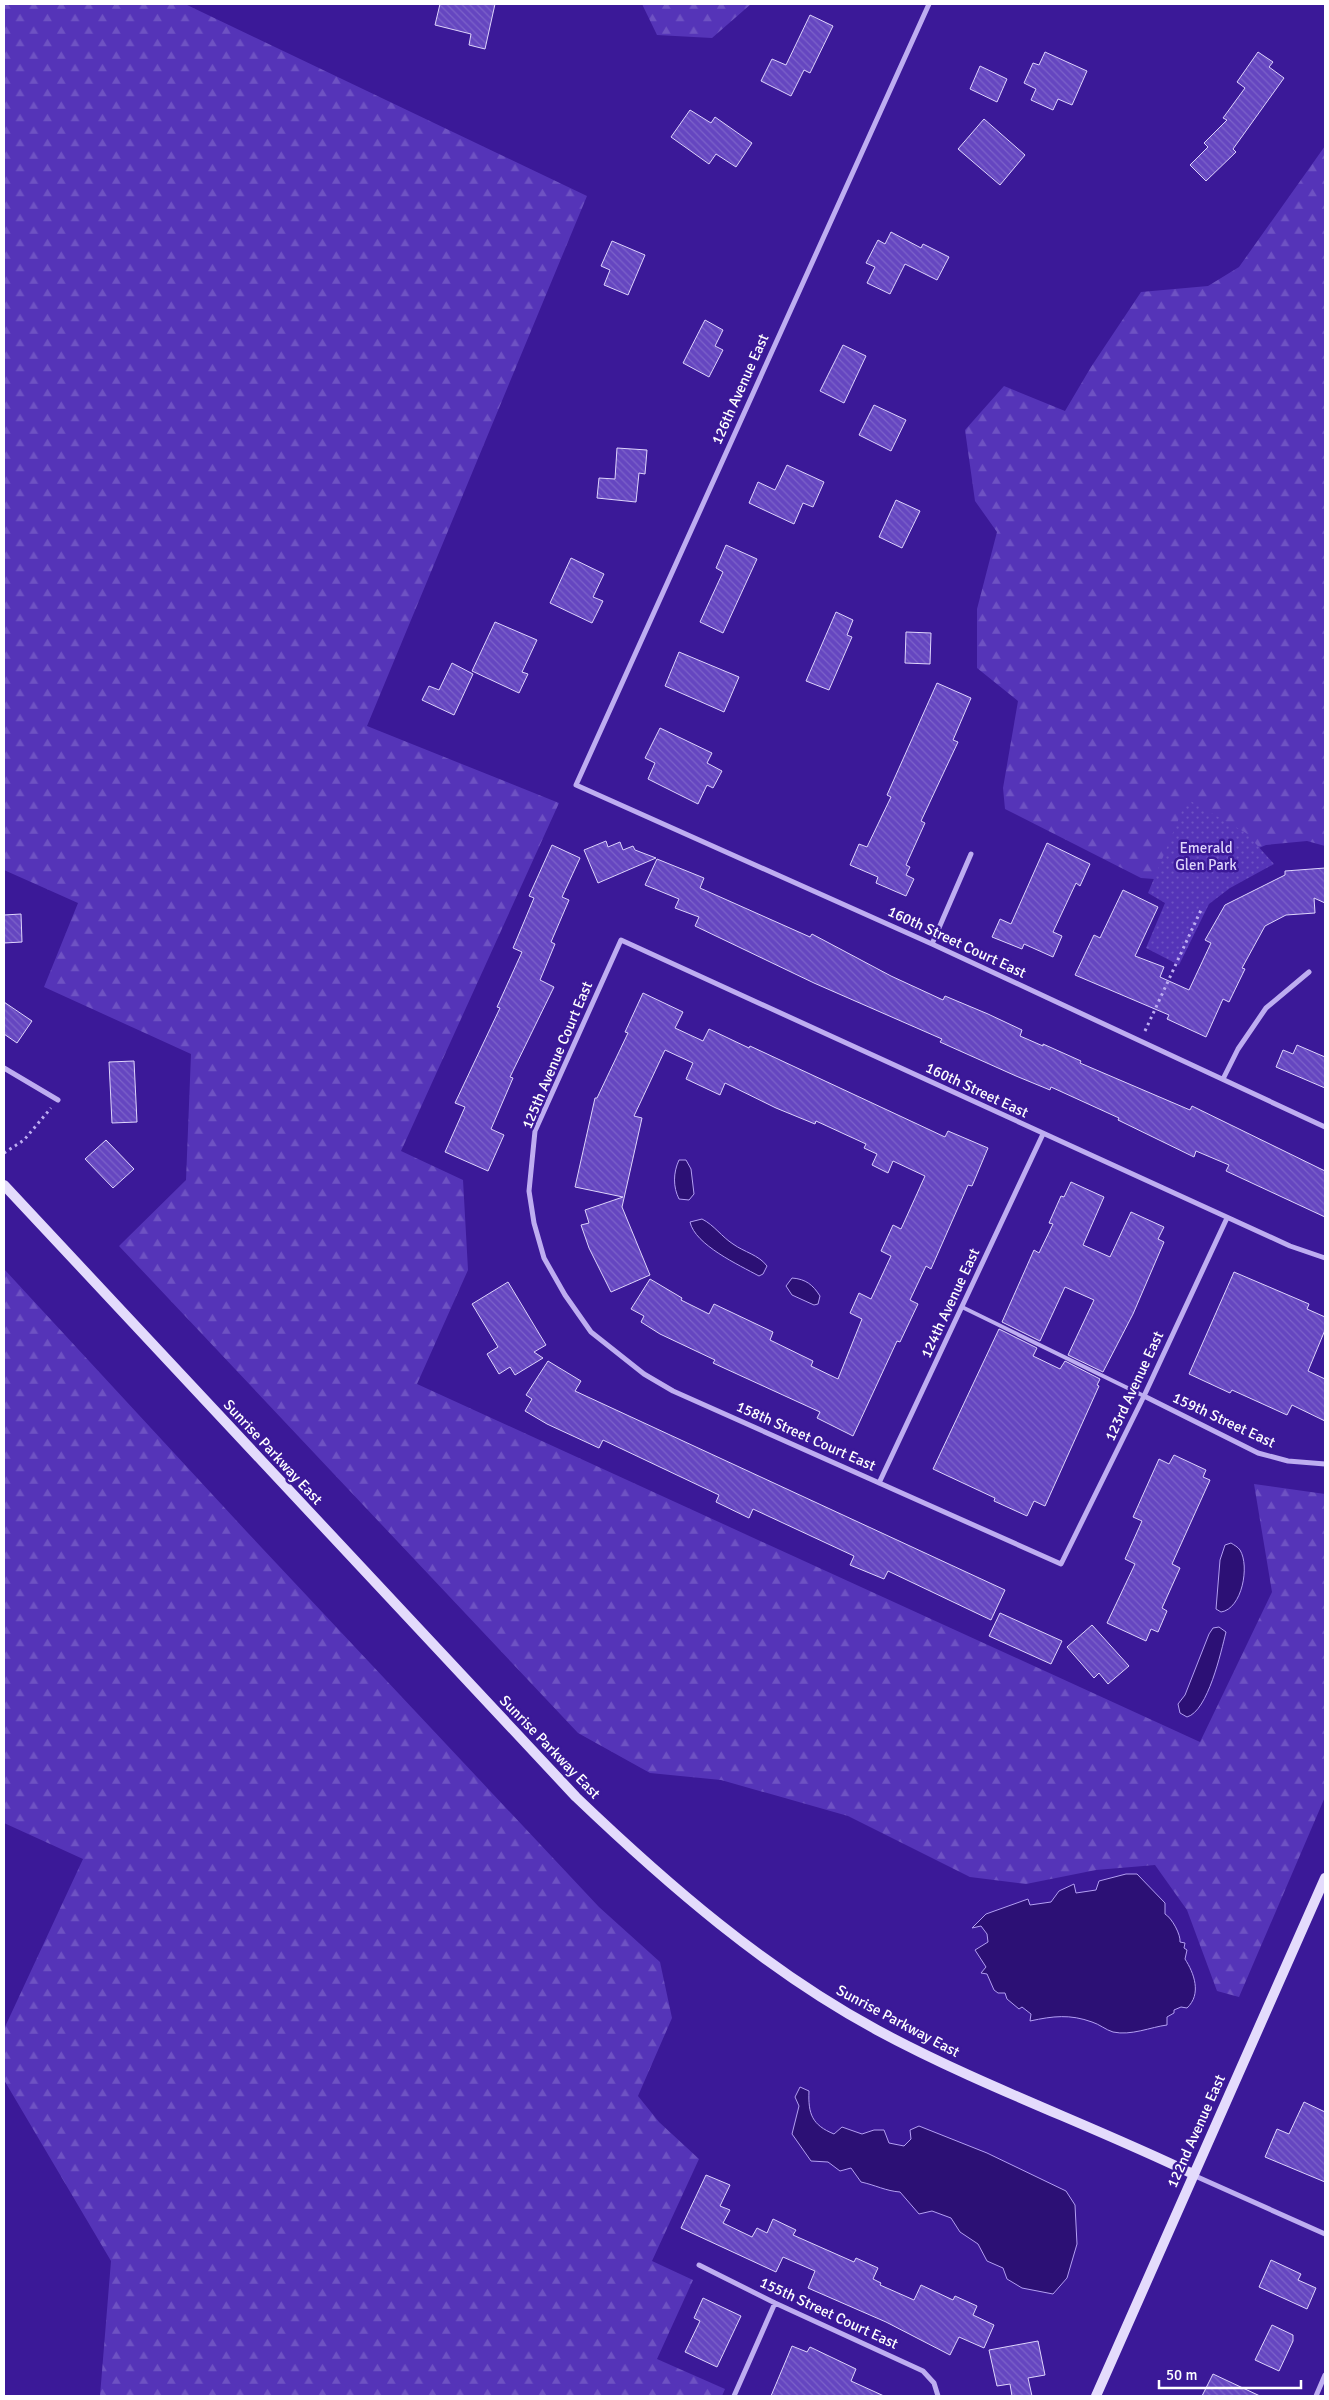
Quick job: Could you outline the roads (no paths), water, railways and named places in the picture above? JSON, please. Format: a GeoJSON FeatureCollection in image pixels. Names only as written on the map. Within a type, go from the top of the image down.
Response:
{"type":"FeatureCollection","features":[{"type":"Feature","properties":{"kind":"street","name":"126th Avenue East"},"geometry":{"type":"LineString","coordinates":[[576,785],[928,4]]}},
{"type":"Feature","properties":{"kind":"street","name":"160th Street Court East"},"geometry":{"type":"LineString","coordinates":[[576,785],[932,944],[1325,1127]]}},
{"type":"Feature","properties":{"kind":"street"},"geometry":{"type":"LineString","coordinates":[[932,944],[971,854]]}},
{"type":"Feature","properties":{"kind":"street","name":"160th Street East"},"geometry":{"type":"LineString","coordinates":[[621,940],[1227,1218],[1290,1246],[1325,1258]]}},
{"type":"Feature","properties":{"kind":"street","name":"125th Avenue Court East"},"geometry":{"type":"LineString","coordinates":[[564,1296],[544,1258],[534,1223],[529,1191],[535,1131],[621,940]]}},
{"type":"Feature","properties":{"kind":"street"},"geometry":{"type":"LineString","coordinates":[[1224,1079],[1238,1049],[1266,1008],[1309,972]]}},
{"type":"Feature","properties":{"kind":"street"},"geometry":{"type":"LineString","coordinates":[[4,1068],[58,1100]]}},
{"type":"Feature","properties":{"kind":"street","name":"124th Avenue East"},"geometry":{"type":"LineString","coordinates":[[879,1483],[1043,1134]]}},
{"type":"Feature","properties":{"kind":"street","name":"Sunrise Parkway East"},"geometry":{"type":"LineString","coordinates":[[4,1185],[569,1790],[647,1865],[719,1924],[837,2006],[876,2029],[954,2068],[1193,2174]]}},
{"type":"Feature","properties":{"kind":"street","name":"123rd Avenue East"},"geometry":{"type":"LineString","coordinates":[[1061,1564],[1144,1396],[1227,1218]]}},
{"type":"Feature","properties":{"kind":"street","name":"158th Street Court East"},"geometry":{"type":"LineString","coordinates":[[564,1296],[591,1332],[644,1374],[673,1390],[1061,1564]]}},
{"type":"Feature","properties":{"kind":"street","name":"159th Street East"},"geometry":{"type":"LineString","coordinates":[[1144,1396],[1258,1453],[1288,1461],[1325,1464]]}},
{"type":"Feature","properties":{"kind":"street","name":"122nd Avenue East"},"geometry":{"type":"LineString","coordinates":[[1096,2396],[1325,1878]]}},
{"type":"Feature","properties":{"kind":"street"},"geometry":{"type":"LineString","coordinates":[[1193,2174],[1325,2234]]}},
{"type":"Feature","properties":{"kind":"street","name":"155th Street Court East"},"geometry":{"type":"LineString","coordinates":[[699,2265],[775,2303],[923,2371],[934,2383],[938,2395]]}},
{"type":"Feature","properties":{"kind":"street"},"geometry":{"type":"LineString","coordinates":[[734,2396],[775,2303]]}},
{"type":"Feature","properties":{"kind":"street"},"geometry":{"type":"LineString","coordinates":[[1316,2396],[1325,2375]]}},
{"type":"Feature","properties":{"kind":"lane"},"geometry":{"type":"LineString","coordinates":[[962,1308],[1144,1396]]}},
{"type":"Feature","properties":{"kind":"park label","name":"Emerald Glen Park"},"geometry":{"type":"Point","coordinates":[1206,856]}}]}
